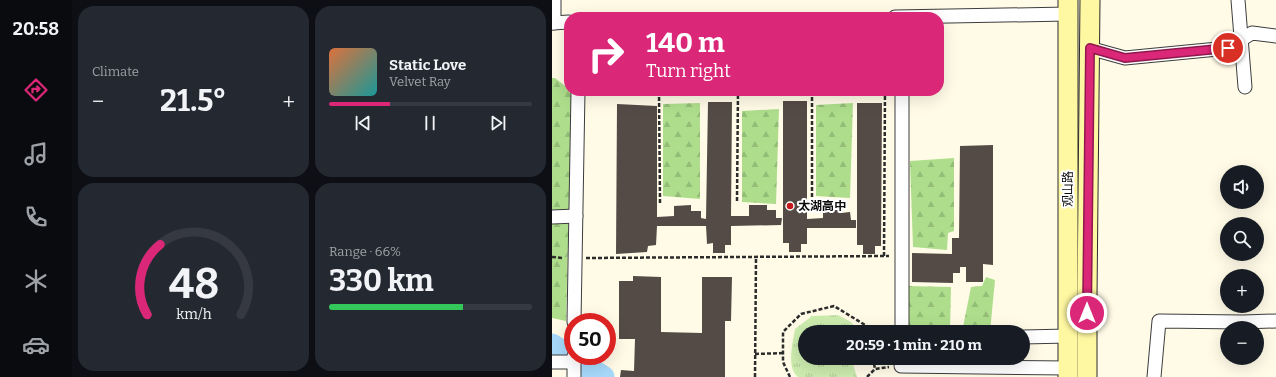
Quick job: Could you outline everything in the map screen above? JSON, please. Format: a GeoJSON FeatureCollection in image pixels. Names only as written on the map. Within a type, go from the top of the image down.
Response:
{"type":"FeatureCollection","features":[{"type":"Feature","properties":{"kind":"main road","name":"观山路"},"geometry":{"type":"LineString","coordinates":[[1087,377],[1090,0]]}},
{"type":"Feature","properties":{"kind":"main road","name":"观山路"},"geometry":{"type":"LineString","coordinates":[[1068,7],[1068,372]]}},
{"type":"Feature","properties":{"kind":"street"},"geometry":{"type":"LineString","coordinates":[[554,0],[553,23],[564,22]]}},
{"type":"Feature","properties":{"kind":"street"},"geometry":{"type":"LineString","coordinates":[[1238,0],[1240,40],[1245,87]]}},
{"type":"Feature","properties":{"kind":"street"},"geometry":{"type":"LineString","coordinates":[[944,14],[1068,7]]}},
{"type":"Feature","properties":{"kind":"street"},"geometry":{"type":"LineString","coordinates":[[1090,48],[1125,58],[1228,48],[1252,33],[1276,36]]}},
{"type":"Feature","properties":{"kind":"street"},"geometry":{"type":"LineString","coordinates":[[574,313],[578,96]]}},
{"type":"Feature","properties":{"kind":"street"},"geometry":{"type":"LineString","coordinates":[[902,96],[902,325]]}},
{"type":"Feature","properties":{"kind":"street"},"geometry":{"type":"LineString","coordinates":[[552,217],[576,216]]}},
{"type":"Feature","properties":{"kind":"street"},"geometry":{"type":"LineString","coordinates":[[1154,377],[1159,321],[1276,321]]}},
{"type":"Feature","properties":{"kind":"street"},"geometry":{"type":"LineString","coordinates":[[1030,337],[1068,336]]}},
{"type":"Feature","properties":{"kind":"street"},"geometry":{"type":"LineString","coordinates":[[552,362],[564,360]]}},
{"type":"Feature","properties":{"kind":"street"},"geometry":{"type":"LineString","coordinates":[[574,365],[574,377]]}},
{"type":"Feature","properties":{"kind":"street"},"geometry":{"type":"LineString","coordinates":[[901,367],[1068,372]]}},
{"type":"Feature","properties":{"kind":"path"},"geometry":{"type":"LineString","coordinates":[[659,96],[660,204]]}},
{"type":"Feature","properties":{"kind":"path"},"geometry":{"type":"LineString","coordinates":[[738,96],[738,201]]}},
{"type":"Feature","properties":{"kind":"path"},"geometry":{"type":"LineString","coordinates":[[812,96],[812,202]]}},
{"type":"Feature","properties":{"kind":"path"},"geometry":{"type":"LineString","coordinates":[[884,256],[885,96]]}},
{"type":"Feature","properties":{"kind":"path"},"geometry":{"type":"LineString","coordinates":[[575,258],[902,256]]}},
{"type":"Feature","properties":{"kind":"path"},"geometry":{"type":"LineString","coordinates":[[754,377],[756,257]]}},
{"type":"Feature","properties":{"kind":"path"},"geometry":{"type":"LineString","coordinates":[[790,377],[783,362],[783,332],[801,314],[834,306],[865,325]]}},
{"type":"Feature","properties":{"kind":"path"},"geometry":{"type":"LineString","coordinates":[[755,354],[784,353]]}},
{"type":"Feature","properties":{"kind":"path"},"geometry":{"type":"LineString","coordinates":[[874,365],[875,369]]}},
{"type":"Feature","properties":{"kind":"path"},"geometry":{"type":"LineString","coordinates":[[867,377],[875,369],[901,367]]}},
{"type":"Feature","properties":{"kind":"green space"},"geometry":{"type":"Polygon","coordinates":[[[552,78],[555,78],[564,85],[564,96],[572,96],[566,313],[564,313],[564,321],[552,318],[552,78]]]}},
{"type":"Feature","properties":{"kind":"green space"},"geometry":{"type":"Polygon","coordinates":[[[700,103],[700,199],[663,196],[663,104],[700,103]]]}},
{"type":"Feature","properties":{"kind":"green space"},"geometry":{"type":"Polygon","coordinates":[[[853,103],[850,198],[816,196],[816,105],[853,103]]]}},
{"type":"Feature","properties":{"kind":"green space"},"geometry":{"type":"Polygon","coordinates":[[[779,109],[776,204],[742,202],[742,111],[779,109]]]}},
{"type":"Feature","properties":{"kind":"green space"},"geometry":{"type":"Polygon","coordinates":[[[954,158],[954,231],[948,233],[947,250],[913,247],[910,161],[954,158]]]}},
{"type":"Feature","properties":{"kind":"green space"},"geometry":{"type":"Polygon","coordinates":[[[986,277],[995,280],[991,325],[963,325],[971,287],[982,286],[986,277]]]}},
{"type":"Feature","properties":{"kind":"green space"},"geometry":{"type":"Polygon","coordinates":[[[907,286],[951,287],[950,325],[906,325],[907,286]]]}},
{"type":"Feature","properties":{"kind":"green space"},"geometry":{"type":"Polygon","coordinates":[[[838,315],[854,325],[800,325],[812,316],[838,315]]]}},
{"type":"Feature","properties":{"kind":"green space"},"geometry":{"type":"Polygon","coordinates":[[[798,327],[798,365],[853,365],[857,377],[798,377],[794,373],[791,361],[795,329],[798,327]]]}},
{"type":"Feature","properties":{"kind":"building"},"geometry":{"type":"Polygon","coordinates":[[[783,101],[807,101],[807,219],[823,218],[823,207],[841,207],[841,213],[850,212],[851,220],[856,220],[856,228],[807,228],[807,244],[801,244],[801,252],[789,252],[789,243],[783,243],[783,101]]]}},
{"type":"Feature","properties":{"kind":"building"},"geometry":{"type":"Polygon","coordinates":[[[708,102],[732,102],[731,216],[749,216],[749,205],[767,205],[767,210],[776,210],[776,218],[782,218],[781,225],[731,226],[731,245],[725,245],[725,253],[713,253],[713,243],[707,244],[706,226],[657,226],[656,245],[648,246],[647,252],[616,254],[617,104],[657,106],[657,217],[674,216],[674,206],[691,205],[691,211],[701,211],[701,218],[706,219],[708,102]]]}},
{"type":"Feature","properties":{"kind":"building"},"geometry":{"type":"Polygon","coordinates":[[[857,103],[882,103],[881,246],[875,246],[875,254],[863,254],[863,245],[857,245],[857,103]]]}},
{"type":"Feature","properties":{"kind":"building"},"geometry":{"type":"Polygon","coordinates":[[[993,145],[993,265],[983,264],[983,282],[966,282],[966,267],[960,267],[960,273],[953,273],[953,283],[912,282],[912,253],[952,254],[952,238],[959,238],[960,146],[993,145]]]}},
{"type":"Feature","properties":{"kind":"building"},"geometry":{"type":"Polygon","coordinates":[[[633,276],[661,277],[661,332],[702,333],[702,277],[732,277],[731,321],[725,321],[725,377],[620,377],[621,370],[634,371],[635,339],[619,339],[619,281],[633,281],[633,276]]]}},
{"type":"Feature","properties":{"kind":"waterway"},"geometry":{"type":"LineString","coordinates":[[552,345],[564,353]]}},
{"type":"Feature","properties":{"kind":"waterway"},"geometry":{"type":"LineString","coordinates":[[584,365],[603,377]]}},
{"type":"Feature","properties":{"kind":"place","name":"太湖高中"},"geometry":{"type":"Point","coordinates":[790,206]}},
{"type":"Feature","properties":{"kind":"route"},"geometry":{"type":"LineString","coordinates":[[1087,313],[1090,48],[1125,58],[1228,48]]}}]}
